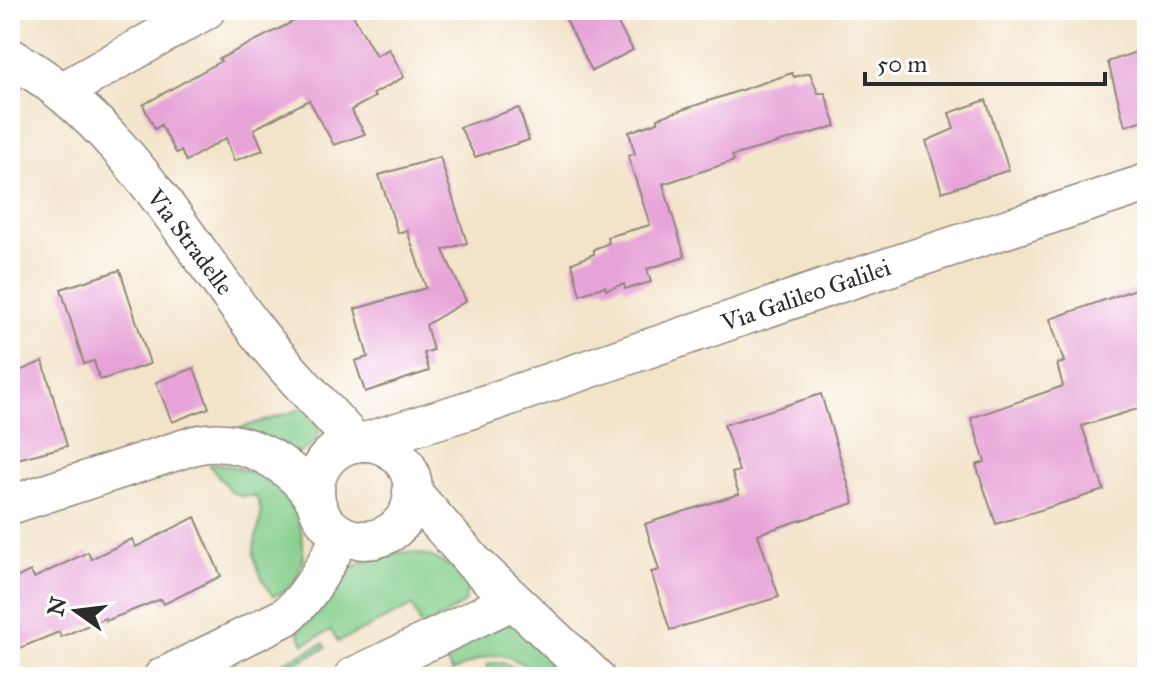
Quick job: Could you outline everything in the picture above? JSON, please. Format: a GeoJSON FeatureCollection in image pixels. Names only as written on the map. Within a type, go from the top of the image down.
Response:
{"type":"FeatureCollection","features":[{"type":"Feature","properties":{"kind":"street"},"geometry":{"type":"LineString","coordinates":[[63,91],[206,10]]}},
{"type":"Feature","properties":{"kind":"street","name":"Via Stradelle"},"geometry":{"type":"LineString","coordinates":[[10,57],[63,91],[115,143],[258,334],[360,443]]}},
{"type":"Feature","properties":{"kind":"street","name":"Via Galileo Galilei"},"geometry":{"type":"LineString","coordinates":[[360,443],[466,411],[834,285],[1147,183]]}},
{"type":"Feature","properties":{"kind":"street","name":"Via Galileo Galilei"},"geometry":{"type":"LineString","coordinates":[[412,487],[429,446],[446,426],[466,411]]}},
{"type":"Feature","properties":{"kind":"street"},"geometry":{"type":"LineString","coordinates":[[10,505],[195,445],[216,442],[256,451],[276,460],[307,486],[321,516],[342,535],[356,540],[384,536],[422,540],[444,547],[474,563]]}},
{"type":"Feature","properties":{"kind":"street"},"geometry":{"type":"LineString","coordinates":[[316,502],[315,486],[319,472],[338,449],[360,443],[391,451],[401,460],[412,487],[474,563],[595,677]]}},
{"type":"Feature","properties":{"kind":"street"},"geometry":{"type":"LineString","coordinates":[[384,536],[405,518],[411,506],[412,487]]}},
{"type":"Feature","properties":{"kind":"street"},"geometry":{"type":"LineString","coordinates":[[163,677],[285,617],[316,581],[342,535]]}},
{"type":"Feature","properties":{"kind":"street"},"geometry":{"type":"LineString","coordinates":[[353,677],[512,601]]}},
{"type":"Feature","properties":{"kind":"green space"},"geometry":{"type":"Polygon","coordinates":[[[305,408],[320,432],[310,447],[298,453],[293,454],[237,429],[305,408]]]}},
{"type":"Feature","properties":{"kind":"green space"},"geometry":{"type":"Polygon","coordinates":[[[216,463],[250,472],[274,483],[296,514],[301,530],[302,563],[297,577],[287,589],[273,596],[261,576],[254,554],[261,517],[259,503],[255,496],[231,492],[209,465],[216,463]]]}},
{"type":"Feature","properties":{"kind":"green space"},"geometry":{"type":"Polygon","coordinates":[[[405,552],[432,557],[455,570],[468,583],[465,603],[422,628],[412,606],[338,642],[331,630],[304,644],[297,630],[351,567],[377,557],[405,552]]]}},
{"type":"Feature","properties":{"kind":"green space"},"geometry":{"type":"Polygon","coordinates":[[[506,623],[514,625],[553,659],[537,676],[514,660],[496,655],[452,672],[441,651],[506,623]]]}},
{"type":"Feature","properties":{"kind":"green space"},"geometry":{"type":"Polygon","coordinates":[[[324,643],[326,648],[266,677],[252,677],[324,643]]]}},
{"type":"Feature","properties":{"kind":"green space"},"geometry":{"type":"Polygon","coordinates":[[[499,662],[527,677],[489,677],[488,664],[499,662]]]}},
{"type":"Feature","properties":{"kind":"building"},"geometry":{"type":"Polygon","coordinates":[[[316,10],[350,10],[376,56],[389,49],[404,77],[351,110],[365,134],[334,145],[309,100],[254,129],[263,150],[234,161],[226,138],[186,161],[181,151],[176,153],[161,125],[155,129],[143,105],[221,61],[219,59],[316,10]]]}},
{"type":"Feature","properties":{"kind":"building"},"geometry":{"type":"Polygon","coordinates":[[[561,10],[610,10],[633,50],[592,71],[561,10]]]}},
{"type":"Feature","properties":{"kind":"building"},"geometry":{"type":"Polygon","coordinates":[[[1147,48],[1147,119],[1125,126],[1108,62],[1147,48]]]}},
{"type":"Feature","properties":{"kind":"building"},"geometry":{"type":"Polygon","coordinates":[[[792,73],[794,77],[810,73],[818,93],[825,93],[836,126],[732,156],[734,161],[663,184],[685,257],[647,269],[651,282],[625,289],[624,284],[606,290],[605,286],[580,295],[572,263],[594,254],[594,249],[609,243],[607,237],[650,225],[628,156],[635,154],[629,132],[658,122],[658,118],[792,73]]]}},
{"type":"Feature","properties":{"kind":"building"},"geometry":{"type":"Polygon","coordinates":[[[986,100],[1009,170],[942,192],[926,141],[954,129],[949,113],[986,100]]]}},
{"type":"Feature","properties":{"kind":"building"},"geometry":{"type":"Polygon","coordinates":[[[519,108],[529,140],[475,157],[460,127],[519,108]]]}},
{"type":"Feature","properties":{"kind":"building"},"geometry":{"type":"Polygon","coordinates":[[[440,157],[467,243],[443,250],[466,301],[426,325],[433,350],[424,353],[429,371],[365,392],[355,361],[368,357],[355,309],[426,288],[407,230],[398,233],[379,175],[440,157]]]}},
{"type":"Feature","properties":{"kind":"building"},"geometry":{"type":"Polygon","coordinates":[[[120,270],[150,364],[100,380],[94,361],[84,364],[61,289],[120,270]]]}},
{"type":"Feature","properties":{"kind":"building"},"geometry":{"type":"Polygon","coordinates":[[[1147,285],[1147,406],[1082,426],[1104,490],[996,524],[976,465],[985,462],[971,418],[1063,386],[1057,364],[1064,362],[1050,319],[1147,285]]]}},
{"type":"Feature","properties":{"kind":"building"},"geometry":{"type":"Polygon","coordinates":[[[43,361],[67,446],[10,461],[10,375],[43,361]]]}},
{"type":"Feature","properties":{"kind":"building"},"geometry":{"type":"Polygon","coordinates":[[[194,368],[209,408],[172,422],[156,382],[194,368]]]}},
{"type":"Feature","properties":{"kind":"building"},"geometry":{"type":"Polygon","coordinates":[[[821,394],[854,503],[758,534],[779,597],[670,630],[651,572],[659,570],[645,524],[739,494],[732,473],[739,471],[724,425],[821,394]]]}},
{"type":"Feature","properties":{"kind":"building"},"geometry":{"type":"Polygon","coordinates":[[[195,517],[221,576],[164,604],[161,599],[61,637],[59,632],[10,652],[10,581],[30,571],[34,578],[88,552],[91,559],[132,539],[136,547],[195,517]]]}}]}
